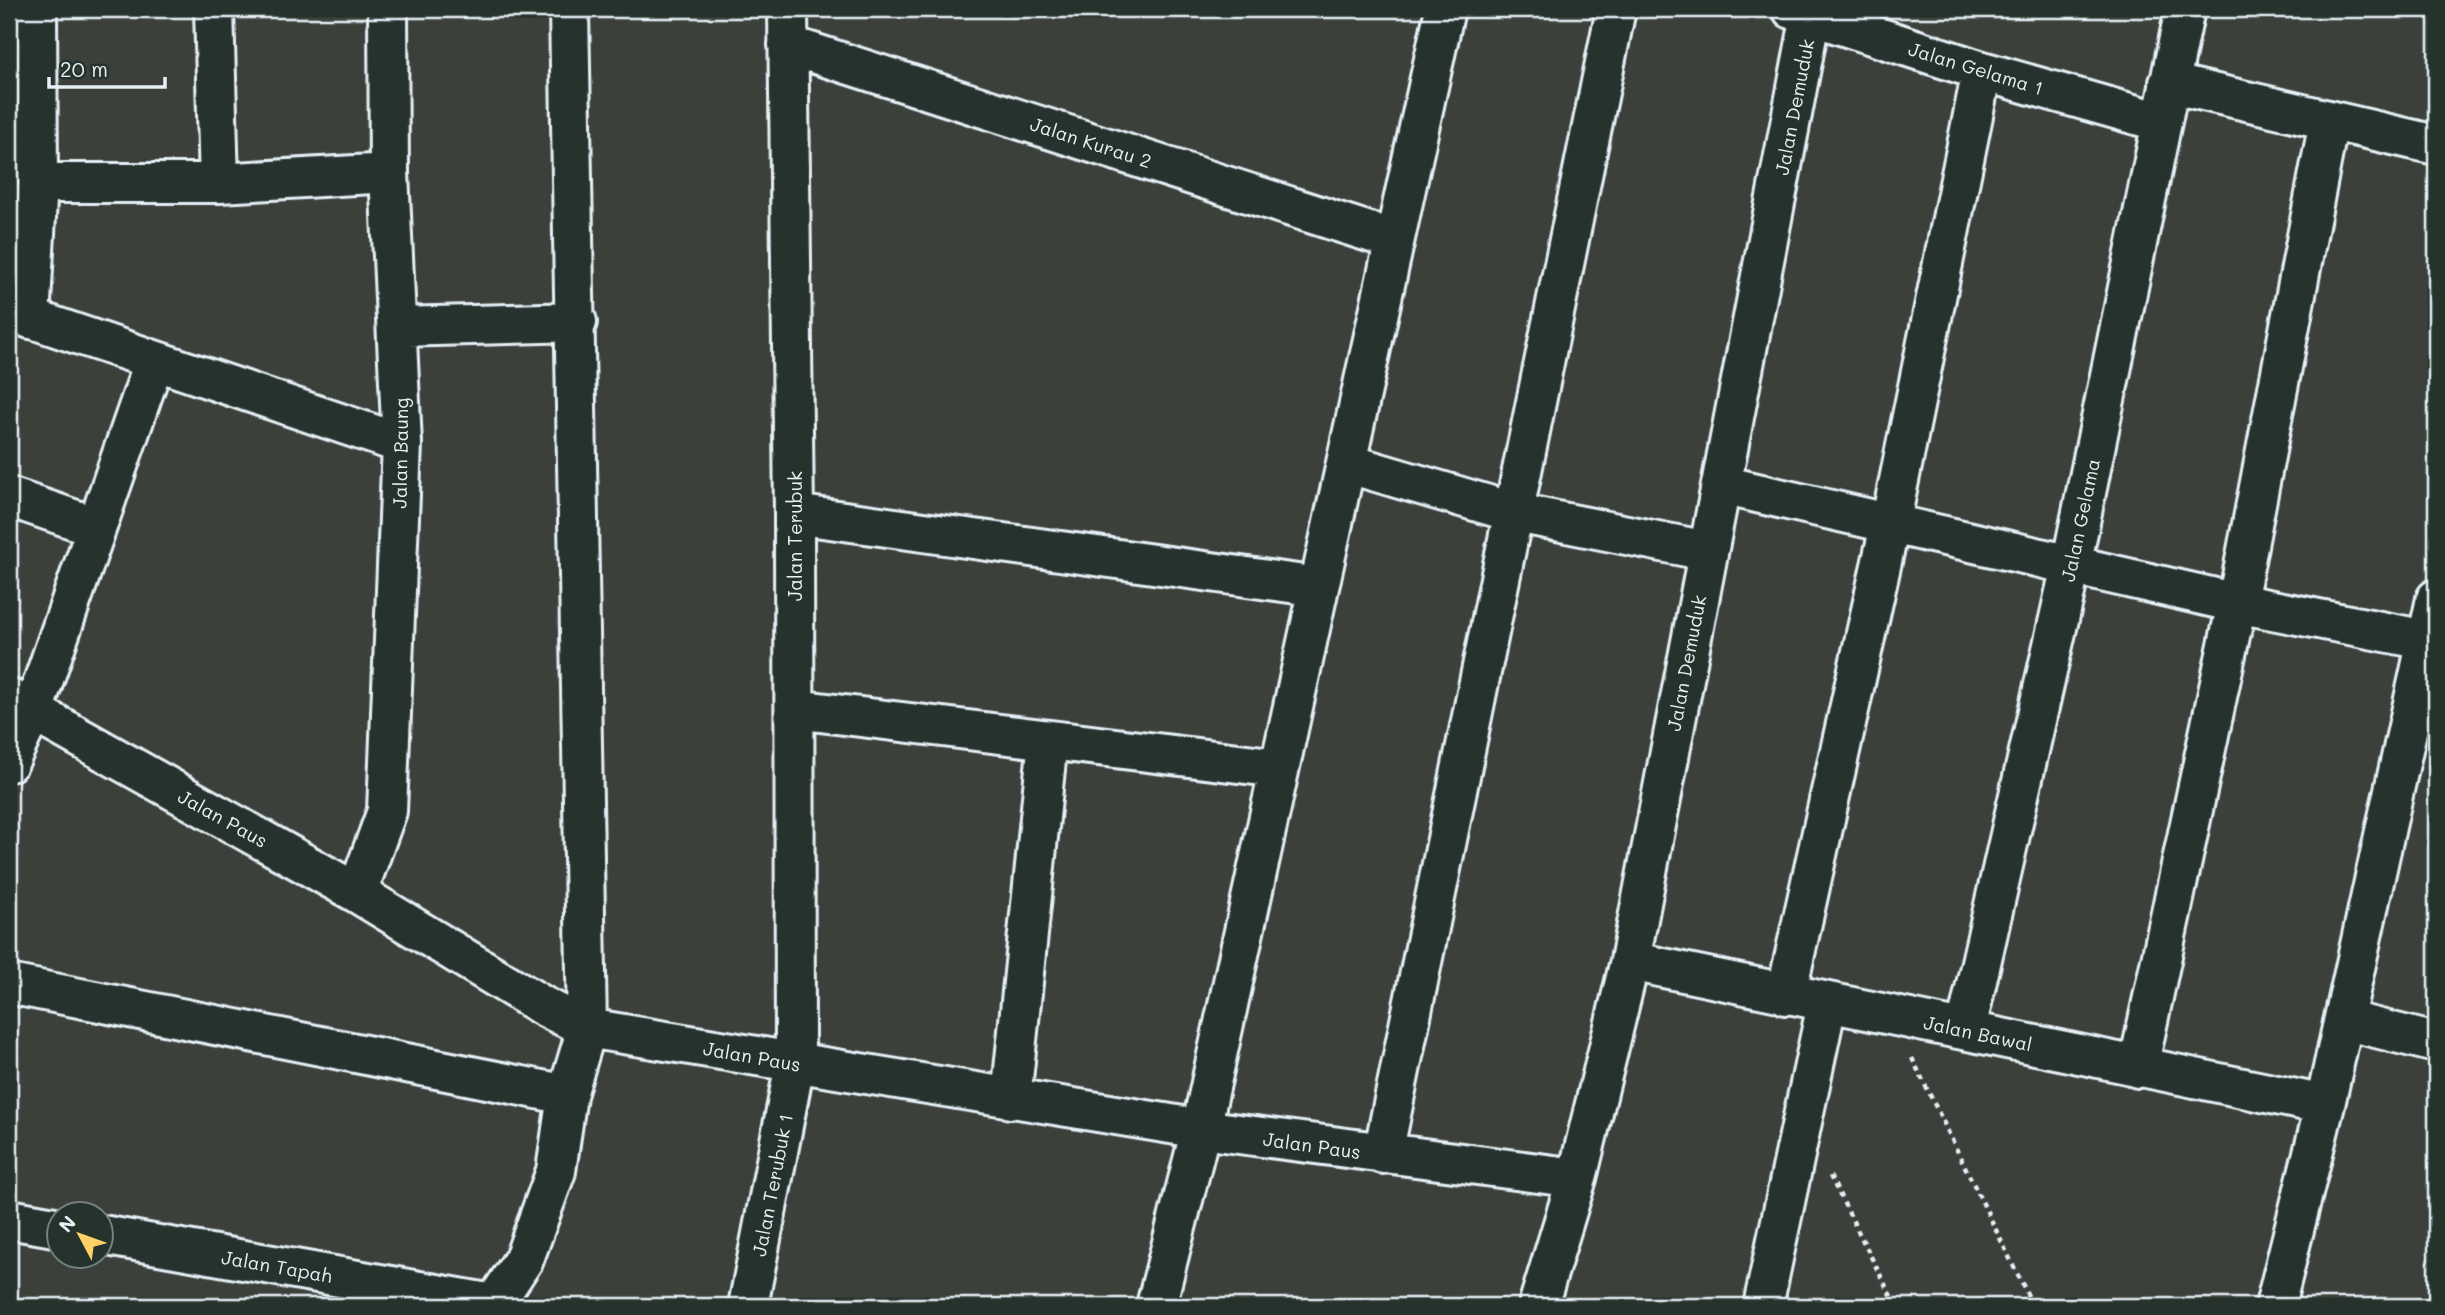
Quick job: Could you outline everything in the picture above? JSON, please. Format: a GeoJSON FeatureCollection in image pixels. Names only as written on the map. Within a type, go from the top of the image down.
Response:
{"type":"FeatureCollection","features":[{"type":"Feature","properties":{"kind":"street"},"geometry":{"type":"LineString","coordinates":[[37,9],[38,183],[19,315],[402,444]]}},
{"type":"Feature","properties":{"kind":"street"},"geometry":{"type":"LineString","coordinates":[[214,9],[219,183]]}},
{"type":"Feature","properties":{"kind":"street","name":"Jalan Baung"},"geometry":{"type":"LineString","coordinates":[[358,893],[387,811],[402,444],[389,173],[388,9]]}},
{"type":"Feature","properties":{"kind":"street"},"geometry":{"type":"LineString","coordinates":[[493,1305],[524,1259],[556,1171],[567,1095],[587,1028],[577,322],[569,9]]}},
{"type":"Feature","properties":{"kind":"street"},"geometry":{"type":"LineString","coordinates":[[1156,1306],[1201,1129],[1444,9]]}},
{"type":"Feature","properties":{"kind":"street"},"geometry":{"type":"LineString","coordinates":[[1383,1154],[1616,9]]}},
{"type":"Feature","properties":{"kind":"street","name":"Jalan Gelama"},"geometry":{"type":"LineString","coordinates":[[1966,1029],[2071,566],[2185,9]]}},
{"type":"Feature","properties":{"kind":"street","name":"Jalan Gelama 1"},"geometry":{"type":"LineString","coordinates":[[1802,12],[1982,71],[2161,122]]}},
{"type":"Feature","properties":{"kind":"street","name":"Jalan Demuduk"},"geometry":{"type":"LineString","coordinates":[[1538,1306],[1577,1178],[1630,961],[1707,551],[1722,485],[1802,12]]}},
{"type":"Feature","properties":{"kind":"street","name":"Jalan Kurau 2"},"geometry":{"type":"LineString","coordinates":[[788,27],[1394,240]]}},
{"type":"Feature","properties":{"kind":"street","name":"Jalan Terubuk"},"geometry":{"type":"LineString","coordinates":[[788,27],[794,514],[795,1064]]}},
{"type":"Feature","properties":{"kind":"street"},"geometry":{"type":"LineString","coordinates":[[1786,995],[1890,525],[1982,71]]}},
{"type":"Feature","properties":{"kind":"street"},"geometry":{"type":"LineString","coordinates":[[2169,83],[2436,145]]}},
{"type":"Feature","properties":{"kind":"street"},"geometry":{"type":"LineString","coordinates":[[2138,1068],[2237,603],[2329,121]]}},
{"type":"Feature","properties":{"kind":"street"},"geometry":{"type":"LineString","coordinates":[[38,183],[219,183],[389,173]]}},
{"type":"Feature","properties":{"kind":"street"},"geometry":{"type":"LineString","coordinates":[[398,327],[577,322]]}},
{"type":"Feature","properties":{"kind":"street"},"geometry":{"type":"LineString","coordinates":[[9,762],[21,704],[96,527],[154,362]]}},
{"type":"Feature","properties":{"kind":"street"},"geometry":{"type":"LineString","coordinates":[[1346,463],[1512,512],[1707,551]]}},
{"type":"Feature","properties":{"kind":"street"},"geometry":{"type":"LineString","coordinates":[[1722,485],[2237,603],[2426,640]]}},
{"type":"Feature","properties":{"kind":"street"},"geometry":{"type":"LineString","coordinates":[[9,497],[96,527]]}},
{"type":"Feature","properties":{"kind":"street"},"geometry":{"type":"LineString","coordinates":[[794,514],[1319,587]]}},
{"type":"Feature","properties":{"kind":"street"},"geometry":{"type":"LineString","coordinates":[[2275,1306],[2325,1105],[2436,599]]}},
{"type":"Feature","properties":{"kind":"street","name":"Jalan Paus"},"geometry":{"type":"LineString","coordinates":[[21,704],[358,893],[543,1006],[587,1028],[1201,1129],[1577,1178]]}},
{"type":"Feature","properties":{"kind":"street"},"geometry":{"type":"LineString","coordinates":[[795,709],[1279,768]]}},
{"type":"Feature","properties":{"kind":"street"},"geometry":{"type":"LineString","coordinates":[[1011,1099],[1048,740]]}},
{"type":"Feature","properties":{"kind":"street","name":"Jalan Bawal"},"geometry":{"type":"LineString","coordinates":[[1630,961],[1827,1004],[1966,1029],[2138,1068],[2325,1105]]}},
{"type":"Feature","properties":{"kind":"street"},"geometry":{"type":"LineString","coordinates":[[9,984],[567,1095]]}},
{"type":"Feature","properties":{"kind":"street"},"geometry":{"type":"LineString","coordinates":[[1763,1306],[1827,1004]]}},
{"type":"Feature","properties":{"kind":"street"},"geometry":{"type":"LineString","coordinates":[[2344,1020],[2436,1043]]}},
{"type":"Feature","properties":{"kind":"street","name":"Jalan Terubuk 1"},"geometry":{"type":"LineString","coordinates":[[748,1306],[795,1064]]}},
{"type":"Feature","properties":{"kind":"street"},"geometry":{"type":"LineString","coordinates":[[9,1219],[46,1226]]}},
{"type":"Feature","properties":{"kind":"street","name":"Jalan Tapah"},"geometry":{"type":"LineString","coordinates":[[116,1238],[493,1305]]}},
{"type":"Feature","properties":{"kind":"path"},"geometry":{"type":"LineString","coordinates":[[1904,1018],[1906,1045],[2032,1306]]}},
{"type":"Feature","properties":{"kind":"path"},"geometry":{"type":"LineString","coordinates":[[1800,1132],[1816,1147],[1896,1306]]}}]}
